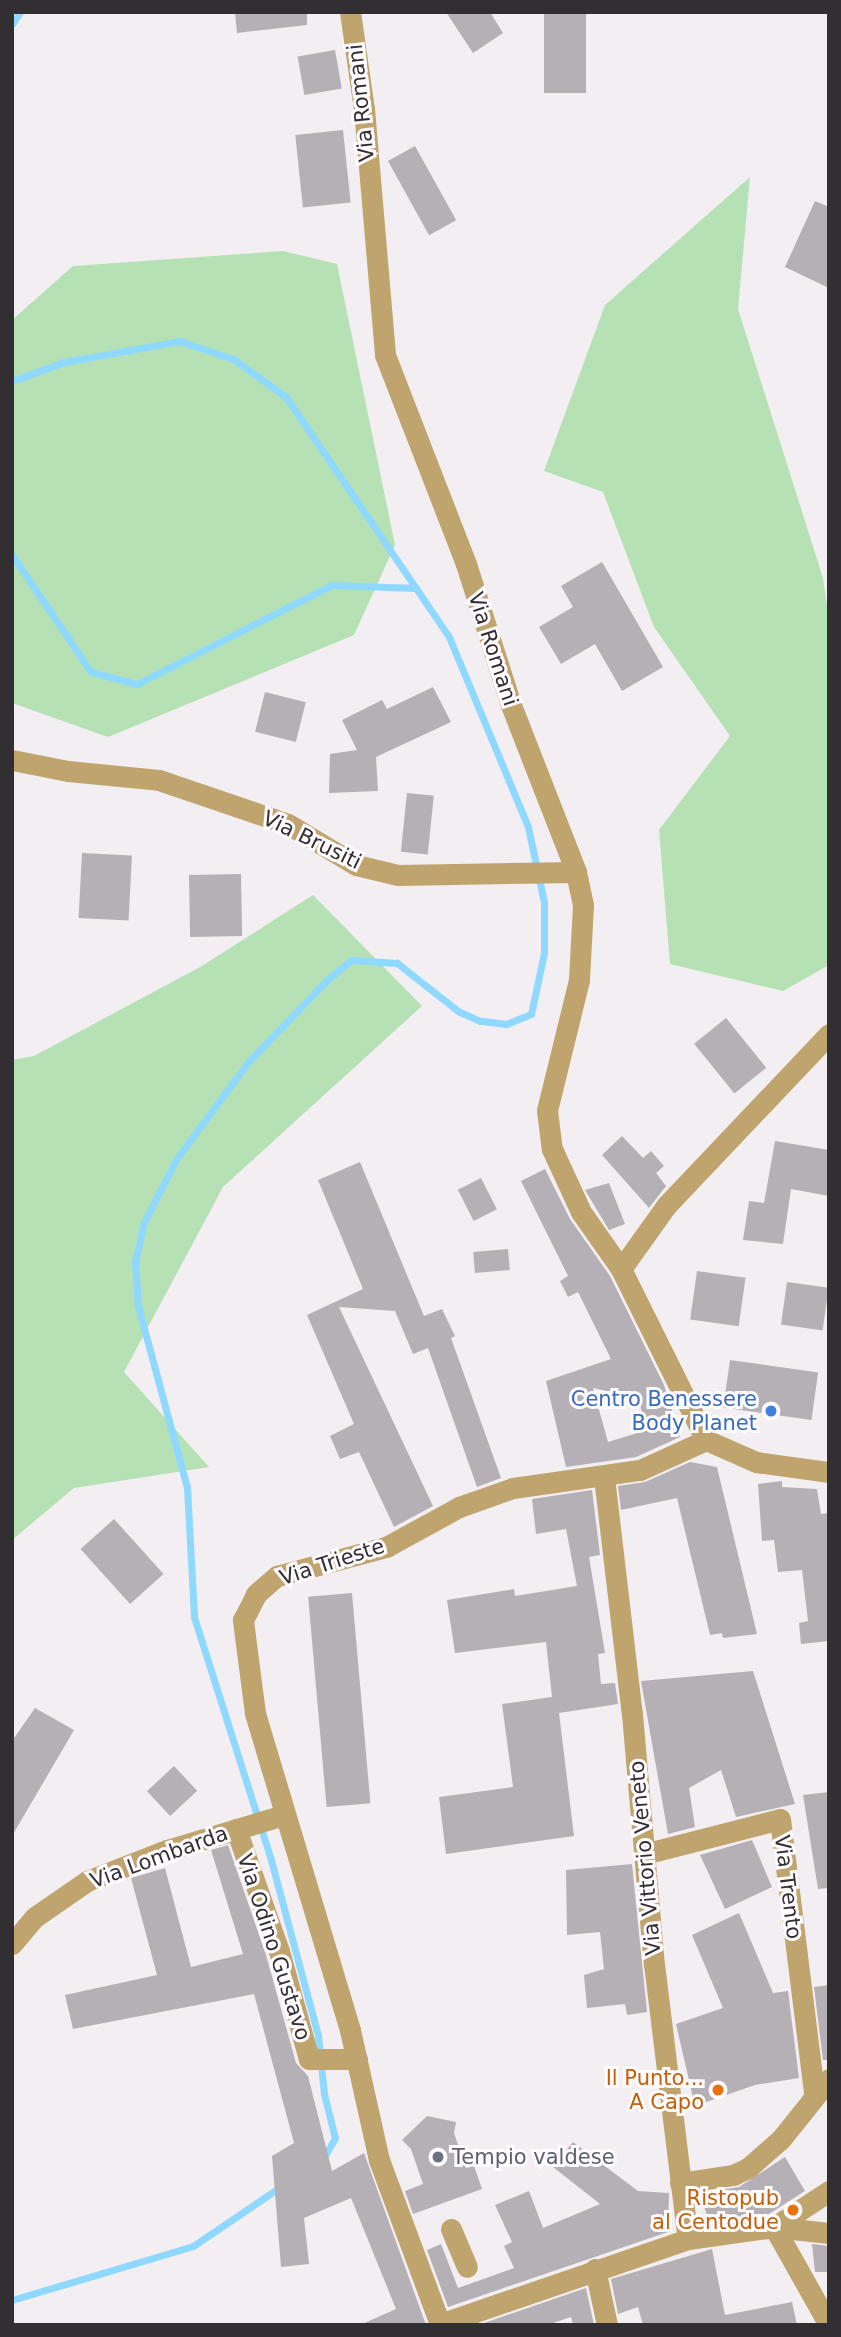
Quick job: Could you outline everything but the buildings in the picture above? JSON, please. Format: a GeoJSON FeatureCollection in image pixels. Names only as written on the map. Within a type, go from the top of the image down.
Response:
{"type":"FeatureCollection","features":[{"type":"Feature","properties":{"kind":"street","name":"Via Romani"},"geometry":{"type":"LineString","coordinates":[[350,12],[365,108],[385,355],[466,564],[583,905],[579,980],[547,1110],[558,1161],[581,1212],[621,1269],[706,1440]]}},
{"type":"Feature","properties":{"kind":"street","name":"Via Brusiti"},"geometry":{"type":"LineString","coordinates":[[12,760],[159,780],[288,824],[356,865],[398,875],[571,872]]}},
{"type":"Feature","properties":{"kind":"street"},"geometry":{"type":"LineString","coordinates":[[621,1269],[666,1206],[829,1034]]}},
{"type":"Feature","properties":{"kind":"street"},"geometry":{"type":"LineString","coordinates":[[706,1440],[756,1462],[829,1472]]}},
{"type":"Feature","properties":{"kind":"street","name":"Via Trieste"},"geometry":{"type":"LineString","coordinates":[[284,1815],[255,1713],[246,1657],[243,1620],[256,1594],[278,1576],[386,1547],[459,1507],[513,1488],[604,1477],[669,1460],[706,1440]]}},
{"type":"Feature","properties":{"kind":"street","name":"Via Vittorio Veneto"},"geometry":{"type":"LineString","coordinates":[[604,1477],[688,2239]]}},
{"type":"Feature","properties":{"kind":"street"},"geometry":{"type":"LineString","coordinates":[[284,1815],[356,2059],[379,2160],[440,2324],[688,2239],[774,2227],[829,2233]]}},
{"type":"Feature","properties":{"kind":"street","name":"Via Lombarda"},"geometry":{"type":"LineString","coordinates":[[12,1944],[35,1917],[87,1881],[284,1815]]}},
{"type":"Feature","properties":{"kind":"street","name":"Via Trento"},"geometry":{"type":"LineString","coordinates":[[644,1854],[780,1819],[822,2086]]}},
{"type":"Feature","properties":{"kind":"street","name":"Via Odino Gustavo"},"geometry":{"type":"LineString","coordinates":[[236,1829],[279,1951],[309,2059],[356,2059]]}},
{"type":"Feature","properties":{"kind":"street"},"geometry":{"type":"LineString","coordinates":[[680,2183],[733,2175],[765,2157],[822,2086]]}},
{"type":"Feature","properties":{"kind":"street"},"geometry":{"type":"LineString","coordinates":[[774,2227],[829,2191]]}},
{"type":"Feature","properties":{"kind":"street"},"geometry":{"type":"LineString","coordinates":[[774,2227],[829,2325]]}},
{"type":"Feature","properties":{"kind":"street"},"geometry":{"type":"LineString","coordinates":[[451,2230],[467,2267]]}},
{"type":"Feature","properties":{"kind":"street"},"geometry":{"type":"LineString","coordinates":[[595,2269],[607,2325]]}},
{"type":"Feature","properties":{"kind":"green space"},"geometry":{"type":"Polygon","coordinates":[[[750,177],[738,309],[823,578],[829,618],[829,965],[783,991],[670,964],[659,830],[730,736],[654,627],[603,492],[544,471],[605,305],[750,177]]]}},
{"type":"Feature","properties":{"kind":"green space"},"geometry":{"type":"Polygon","coordinates":[[[283,251],[337,264],[395,545],[354,635],[108,737],[12,703],[12,320],[73,266],[283,251]]]}},
{"type":"Feature","properties":{"kind":"green space"},"geometry":{"type":"Polygon","coordinates":[[[313,895],[422,1006],[223,1187],[124,1372],[209,1467],[74,1488],[12,1540],[12,1060],[34,1056],[202,966],[313,895]]]}},
{"type":"Feature","properties":{"kind":"waterway"},"geometry":{"type":"LineString","coordinates":[[12,24],[20,12]]}},
{"type":"Feature","properties":{"kind":"waterway"},"geometry":{"type":"LineString","coordinates":[[12,381],[64,362],[180,341],[233,359],[286,397],[449,637],[528,827],[544,902],[544,953],[531,1014],[506,1024],[480,1021],[458,1011],[397,963],[351,960],[326,981],[249,1061],[177,1158],[144,1222],[135,1262],[138,1306],[187,1487],[194,1617],[271,1860],[318,2036],[324,2094],[335,2138],[324,2157]]}},
{"type":"Feature","properties":{"kind":"waterway"},"geometry":{"type":"LineString","coordinates":[[12,555],[91,672],[137,684],[331,585],[416,588]]}},
{"type":"Feature","properties":{"kind":"waterway"},"geometry":{"type":"LineString","coordinates":[[12,2300],[193,2246],[280,2187]]}},
{"type":"Feature","properties":{"kind":"place","name":"Centro Benessere Body Planet"},"geometry":{"type":"Point","coordinates":[771,1411]}},
{"type":"Feature","properties":{"kind":"place","name":"Il Punto... A Capo"},"geometry":{"type":"Point","coordinates":[718,2090]}},
{"type":"Feature","properties":{"kind":"place","name":"Tempio valdese"},"geometry":{"type":"Point","coordinates":[438,2157]}},
{"type":"Feature","properties":{"kind":"place","name":"Ristopub al Centodue"},"geometry":{"type":"Point","coordinates":[793,2210]}}]}
